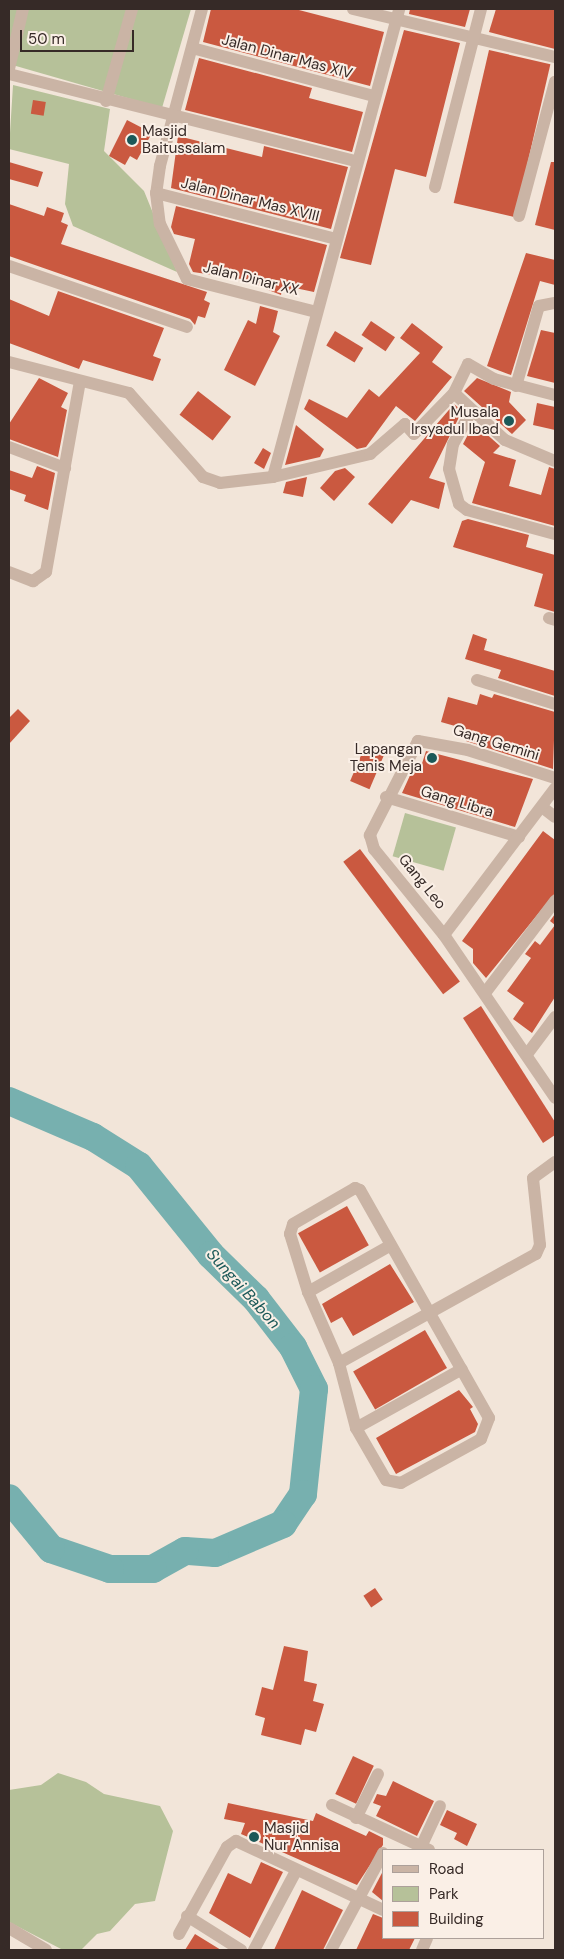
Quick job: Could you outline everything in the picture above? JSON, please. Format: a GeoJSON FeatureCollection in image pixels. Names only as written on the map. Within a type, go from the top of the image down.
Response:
{"type":"FeatureCollection","features":[{"type":"Feature","properties":{"kind":"street"},"geometry":{"type":"LineString","coordinates":[[9,69],[22,9]]}},
{"type":"Feature","properties":{"kind":"street"},"geometry":{"type":"LineString","coordinates":[[106,101],[132,9]]}},
{"type":"Feature","properties":{"kind":"street"},"geometry":{"type":"LineString","coordinates":[[156,193],[171,116],[202,9]]}},
{"type":"Feature","properties":{"kind":"street"},"geometry":{"type":"LineString","coordinates":[[353,9],[398,14],[474,38],[555,57]]}},
{"type":"Feature","properties":{"kind":"street"},"geometry":{"type":"LineString","coordinates":[[435,188],[481,9]]}},
{"type":"Feature","properties":{"kind":"street"},"geometry":{"type":"LineString","coordinates":[[273,477],[356,161],[398,14]]}},
{"type":"Feature","properties":{"kind":"street","name":"Jalan Dinar Mas XIV"},"geometry":{"type":"LineString","coordinates":[[192,48],[374,96]]}},
{"type":"Feature","properties":{"kind":"street"},"geometry":{"type":"LineString","coordinates":[[9,74],[106,101],[356,161]]}},
{"type":"Feature","properties":{"kind":"street"},"geometry":{"type":"LineString","coordinates":[[519,216],[555,82]]}},
{"type":"Feature","properties":{"kind":"street","name":"Jalan Dinar Mas XVIII"},"geometry":{"type":"LineString","coordinates":[[156,193],[336,239]]}},
{"type":"Feature","properties":{"kind":"street","name":"Jalan Dinar XX"},"geometry":{"type":"LineString","coordinates":[[156,193],[160,224],[181,272],[189,280],[316,312]]}},
{"type":"Feature","properties":{"kind":"street"},"geometry":{"type":"LineString","coordinates":[[9,266],[187,327]]}},
{"type":"Feature","properties":{"kind":"street"},"geometry":{"type":"LineString","coordinates":[[516,386],[538,306],[555,303]]}},
{"type":"Feature","properties":{"kind":"street"},"geometry":{"type":"LineString","coordinates":[[9,362],[137,399],[203,477],[235,484],[370,454],[405,424],[414,434],[454,393],[468,364],[516,386],[555,395]]}},
{"type":"Feature","properties":{"kind":"street"},"geometry":{"type":"LineString","coordinates":[[9,572],[33,581],[42,579],[50,558],[80,382]]}},
{"type":"Feature","properties":{"kind":"street"},"geometry":{"type":"LineString","coordinates":[[454,393],[519,450],[555,461]]}},
{"type":"Feature","properties":{"kind":"street"},"geometry":{"type":"LineString","coordinates":[[472,410],[453,444],[449,469],[459,504],[467,510],[555,534]]}},
{"type":"Feature","properties":{"kind":"street"},"geometry":{"type":"LineString","coordinates":[[9,448],[65,468]]}},
{"type":"Feature","properties":{"kind":"street"},"geometry":{"type":"LineString","coordinates":[[477,680],[555,704]]}},
{"type":"Feature","properties":{"kind":"street","name":"Gang Gemini"},"geometry":{"type":"LineString","coordinates":[[386,797],[412,746],[427,739],[555,778]]}},
{"type":"Feature","properties":{"kind":"street"},"geometry":{"type":"LineString","coordinates":[[444,935],[555,788]]}},
{"type":"Feature","properties":{"kind":"street","name":"Gang Libra"},"geometry":{"type":"LineString","coordinates":[[386,797],[519,837]]}},
{"type":"Feature","properties":{"kind":"street","name":"Gang Leo"},"geometry":{"type":"LineString","coordinates":[[386,797],[370,828],[374,849],[444,935],[528,1053],[555,1098]]}},
{"type":"Feature","properties":{"kind":"street"},"geometry":{"type":"LineString","coordinates":[[542,807],[555,817]]}},
{"type":"Feature","properties":{"kind":"street"},"geometry":{"type":"LineString","coordinates":[[485,992],[555,901]]}},
{"type":"Feature","properties":{"kind":"street"},"geometry":{"type":"LineString","coordinates":[[528,1053],[555,1018]]}},
{"type":"Feature","properties":{"kind":"street"},"geometry":{"type":"LineString","coordinates":[[339,1363],[429,1311],[538,1252],[533,1178],[555,1162]]}},
{"type":"Feature","properties":{"kind":"street"},"geometry":{"type":"LineString","coordinates":[[360,1190],[429,1311],[490,1418],[481,1439],[401,1483],[392,1482],[386,1480],[356,1428],[339,1363],[308,1292],[291,1229],[347,1193],[360,1190]]}},
{"type":"Feature","properties":{"kind":"street"},"geometry":{"type":"LineString","coordinates":[[308,1292],[391,1245]]}},
{"type":"Feature","properties":{"kind":"street"},"geometry":{"type":"LineString","coordinates":[[356,1428],[462,1369]]}},
{"type":"Feature","properties":{"kind":"street"},"geometry":{"type":"LineString","coordinates":[[356,1818],[378,1774]]}},
{"type":"Feature","properties":{"kind":"street"},"geometry":{"type":"LineString","coordinates":[[332,1805],[425,1849],[440,1806]]}},
{"type":"Feature","properties":{"kind":"street"},"geometry":{"type":"LineString","coordinates":[[386,1849],[393,1835]]}},
{"type":"Feature","properties":{"kind":"street"},"geometry":{"type":"LineString","coordinates":[[179,1934],[187,1916],[231,1842],[382,1910]]}},
{"type":"Feature","properties":{"kind":"street"},"geometry":{"type":"LineString","coordinates":[[331,1950],[382,1856]]}},
{"type":"Feature","properties":{"kind":"street"},"geometry":{"type":"LineString","coordinates":[[254,1950],[296,1871]]}},
{"type":"Feature","properties":{"kind":"street"},"geometry":{"type":"LineString","coordinates":[[187,1916],[241,1950]]}},
{"type":"Feature","properties":{"kind":"street"},"geometry":{"type":"LineString","coordinates":[[9,1928],[46,1950]]}},
{"type":"Feature","properties":{"kind":"green space"},"geometry":{"type":"Polygon","coordinates":[[[9,9],[191,9],[162,108],[9,64],[9,9]]]}},
{"type":"Feature","properties":{"kind":"green space"},"geometry":{"type":"Polygon","coordinates":[[[13,85],[110,109],[104,151],[144,191],[177,272],[73,226],[65,204],[69,164],[9,149],[13,85]]]}},
{"type":"Feature","properties":{"kind":"green space"},"geometry":{"type":"Polygon","coordinates":[[[405,813],[456,828],[444,871],[393,856],[405,813]]]}},
{"type":"Feature","properties":{"kind":"green space"},"geometry":{"type":"Polygon","coordinates":[[[58,1773],[86,1782],[104,1794],[160,1806],[173,1831],[155,1901],[135,1904],[110,1931],[97,1934],[81,1950],[63,1950],[9,1922],[9,1790],[41,1785],[58,1773]]]}},
{"type":"Feature","properties":{"kind":"building"},"geometry":{"type":"Polygon","coordinates":[[[211,9],[295,9],[384,32],[370,86],[203,42],[211,9]]]}},
{"type":"Feature","properties":{"kind":"building"},"geometry":{"type":"Polygon","coordinates":[[[410,9],[470,9],[465,27],[409,14],[410,9]]]}},
{"type":"Feature","properties":{"kind":"building"},"geometry":{"type":"Polygon","coordinates":[[[496,9],[555,9],[555,49],[489,32],[496,9]]]}},
{"type":"Feature","properties":{"kind":"building"},"geometry":{"type":"Polygon","coordinates":[[[404,30],[460,43],[426,177],[395,169],[371,265],[340,258],[404,30]]]}},
{"type":"Feature","properties":{"kind":"building"},"geometry":{"type":"Polygon","coordinates":[[[489,50],[550,64],[515,217],[454,203],[489,50]]]}},
{"type":"Feature","properties":{"kind":"building"},"geometry":{"type":"Polygon","coordinates":[[[199,58],[312,88],[309,98],[363,112],[352,152],[185,110],[199,58]]]}},
{"type":"Feature","properties":{"kind":"building"},"geometry":{"type":"Polygon","coordinates":[[[33,100],[46,102],[44,116],[31,114],[33,100]]]}},
{"type":"Feature","properties":{"kind":"building","name":"Masjid Baitussalam"},"geometry":{"type":"Polygon","coordinates":[[[127,120],[152,133],[137,160],[130,156],[125,165],[109,156],[127,120]]]}},
{"type":"Feature","properties":{"kind":"building"},"geometry":{"type":"Polygon","coordinates":[[[178,136],[262,157],[264,146],[348,167],[331,229],[171,188],[178,136]]]}},
{"type":"Feature","properties":{"kind":"building"},"geometry":{"type":"Polygon","coordinates":[[[9,162],[43,172],[38,187],[9,179],[9,162]]]}},
{"type":"Feature","properties":{"kind":"building"},"geometry":{"type":"Polygon","coordinates":[[[551,162],[555,162],[555,230],[535,225],[551,162]]]}},
{"type":"Feature","properties":{"kind":"building"},"geometry":{"type":"Polygon","coordinates":[[[9,204],[44,216],[47,207],[64,213],[61,222],[68,225],[61,244],[207,292],[204,300],[210,303],[205,318],[198,316],[195,325],[190,319],[9,256],[9,204]]]}},
{"type":"Feature","properties":{"kind":"building"},"geometry":{"type":"Polygon","coordinates":[[[176,206],[327,245],[314,292],[295,288],[294,293],[282,290],[281,295],[241,279],[193,272],[189,264],[195,239],[174,234],[171,227],[176,206]]]}},
{"type":"Feature","properties":{"kind":"building"},"geometry":{"type":"Polygon","coordinates":[[[526,253],[555,260],[555,285],[540,281],[511,375],[487,366],[526,253]]]}},
{"type":"Feature","properties":{"kind":"building"},"geometry":{"type":"Polygon","coordinates":[[[58,291],[164,328],[153,356],[161,359],[153,381],[83,360],[79,369],[9,343],[9,299],[49,316],[58,291]]]}},
{"type":"Feature","properties":{"kind":"building"},"geometry":{"type":"Polygon","coordinates":[[[260,306],[278,311],[273,332],[280,336],[255,386],[224,370],[248,320],[256,324],[260,306]]]}},
{"type":"Feature","properties":{"kind":"building"},"geometry":{"type":"Polygon","coordinates":[[[371,321],[395,337],[386,351],[361,335],[371,321]]]}},
{"type":"Feature","properties":{"kind":"building"},"geometry":{"type":"Polygon","coordinates":[[[412,323],[443,347],[432,362],[452,377],[415,421],[396,406],[366,447],[357,449],[304,409],[309,399],[347,418],[369,389],[379,397],[420,353],[400,338],[412,323]]]}},
{"type":"Feature","properties":{"kind":"building"},"geometry":{"type":"Polygon","coordinates":[[[541,330],[555,333],[555,383],[527,376],[541,330]]]}},
{"type":"Feature","properties":{"kind":"building"},"geometry":{"type":"Polygon","coordinates":[[[335,331],[363,348],[355,363],[326,346],[335,331]]]}},
{"type":"Feature","properties":{"kind":"building"},"geometry":{"type":"Polygon","coordinates":[[[39,378],[68,393],[61,407],[67,410],[58,457],[9,439],[9,424],[39,378]]]}},
{"type":"Feature","properties":{"kind":"building"},"geometry":{"type":"Polygon","coordinates":[[[477,378],[511,392],[509,402],[526,420],[512,434],[464,391],[477,378]]]}},
{"type":"Feature","properties":{"kind":"building"},"geometry":{"type":"Polygon","coordinates":[[[198,391],[231,417],[213,440],[180,415],[198,391]]]}},
{"type":"Feature","properties":{"kind":"building"},"geometry":{"type":"Polygon","coordinates":[[[537,403],[555,407],[555,430],[533,425],[537,403]]]}},
{"type":"Feature","properties":{"kind":"building"},"geometry":{"type":"Polygon","coordinates":[[[454,404],[462,411],[429,478],[445,483],[439,509],[411,500],[392,524],[368,504],[454,404]]]}},
{"type":"Feature","properties":{"kind":"building"},"geometry":{"type":"Polygon","coordinates":[[[474,423],[500,446],[493,453],[516,460],[509,486],[541,495],[549,467],[555,469],[555,526],[472,503],[485,462],[463,444],[474,423]]]}},
{"type":"Feature","properties":{"kind":"building"},"geometry":{"type":"Polygon","coordinates":[[[296,425],[324,449],[320,457],[285,465],[296,425]]]}},
{"type":"Feature","properties":{"kind":"building"},"geometry":{"type":"Polygon","coordinates":[[[263,448],[271,453],[264,469],[254,463],[263,448]]]}},
{"type":"Feature","properties":{"kind":"building"},"geometry":{"type":"Polygon","coordinates":[[[37,466],[55,473],[48,510],[24,501],[26,495],[9,489],[9,470],[32,478],[37,466]]]}},
{"type":"Feature","properties":{"kind":"building"},"geometry":{"type":"Polygon","coordinates":[[[345,468],[355,477],[334,501],[320,488],[335,471],[345,468]]]}},
{"type":"Feature","properties":{"kind":"building"},"geometry":{"type":"Polygon","coordinates":[[[307,477],[303,497],[283,493],[286,482],[307,477]]]}},
{"type":"Feature","properties":{"kind":"building"},"geometry":{"type":"Polygon","coordinates":[[[468,519],[529,535],[526,547],[555,555],[555,612],[534,606],[543,574],[453,547],[462,521],[468,519]]]}},
{"type":"Feature","properties":{"kind":"building"},"geometry":{"type":"Polygon","coordinates":[[[473,634],[487,639],[484,650],[555,671],[555,696],[498,678],[501,670],[465,659],[473,634]]]}},
{"type":"Feature","properties":{"kind":"building"},"geometry":{"type":"Polygon","coordinates":[[[480,694],[492,698],[494,694],[555,712],[553,769],[466,741],[469,730],[441,722],[448,697],[477,705],[480,694]]]}},
{"type":"Feature","properties":{"kind":"building"},"geometry":{"type":"Polygon","coordinates":[[[18,709],[30,721],[9,744],[9,718],[18,709]]]}},
{"type":"Feature","properties":{"kind":"building"},"geometry":{"type":"Polygon","coordinates":[[[365,746],[384,754],[369,789],[350,781],[365,746]]]}},
{"type":"Feature","properties":{"kind":"building"},"geometry":{"type":"Polygon","coordinates":[[[426,751],[533,779],[515,827],[402,793],[412,771],[419,773],[426,751]]]}},
{"type":"Feature","properties":{"kind":"building"},"geometry":{"type":"Polygon","coordinates":[[[543,831],[555,840],[555,893],[486,978],[473,963],[473,949],[462,941],[543,831]]]}},
{"type":"Feature","properties":{"kind":"building"},"geometry":{"type":"Polygon","coordinates":[[[360,849],[460,982],[443,994],[343,862],[360,849]]]}},
{"type":"Feature","properties":{"kind":"building"},"geometry":{"type":"Polygon","coordinates":[[[555,914],[555,925],[550,921],[555,914]]]}},
{"type":"Feature","properties":{"kind":"building"},"geometry":{"type":"Polygon","coordinates":[[[555,925],[555,997],[532,1033],[513,1019],[524,1003],[507,991],[531,958],[525,954],[535,941],[540,945],[555,925]]]}},
{"type":"Feature","properties":{"kind":"building"},"geometry":{"type":"Polygon","coordinates":[[[481,1006],[555,1122],[555,1135],[543,1143],[463,1018],[481,1006]]]}},
{"type":"Feature","properties":{"kind":"building"},"geometry":{"type":"Polygon","coordinates":[[[347,1206],[369,1245],[320,1273],[298,1233],[347,1206]]]}},
{"type":"Feature","properties":{"kind":"building"},"geometry":{"type":"Polygon","coordinates":[[[390,1264],[414,1302],[353,1336],[342,1317],[331,1323],[322,1304],[390,1264]]]}},
{"type":"Feature","properties":{"kind":"building"},"geometry":{"type":"Polygon","coordinates":[[[425,1330],[447,1368],[375,1410],[353,1372],[425,1330]]]}},
{"type":"Feature","properties":{"kind":"building"},"geometry":{"type":"Polygon","coordinates":[[[459,1390],[473,1407],[470,1409],[478,1424],[475,1432],[396,1474],[376,1438],[459,1390]]]}},
{"type":"Feature","properties":{"kind":"building"},"geometry":{"type":"Polygon","coordinates":[[[375,1588],[383,1600],[371,1607],[363,1596],[375,1588]]]}},
{"type":"Feature","properties":{"kind":"building"},"geometry":{"type":"Polygon","coordinates":[[[284,1646],[308,1651],[304,1681],[317,1684],[313,1701],[324,1704],[316,1732],[305,1729],[301,1745],[261,1735],[265,1718],[255,1715],[262,1687],[273,1690],[284,1646]]]}},
{"type":"Feature","properties":{"kind":"building"},"geometry":{"type":"Polygon","coordinates":[[[353,1756],[374,1766],[356,1804],[335,1794],[353,1756]]]}},
{"type":"Feature","properties":{"kind":"building"},"geometry":{"type":"Polygon","coordinates":[[[393,1781],[434,1801],[417,1836],[376,1816],[381,1806],[373,1803],[377,1794],[386,1796],[393,1781]]]}},
{"type":"Feature","properties":{"kind":"building"},"geometry":{"type":"Polygon","coordinates":[[[228,1803],[313,1821],[316,1813],[366,1836],[369,1831],[383,1838],[383,1845],[357,1885],[241,1834],[245,1823],[224,1819],[228,1803]]]}},
{"type":"Feature","properties":{"kind":"building"},"geometry":{"type":"Polygon","coordinates":[[[447,1810],[477,1824],[467,1846],[454,1839],[457,1833],[440,1825],[447,1810]]]}},
{"type":"Feature","properties":{"kind":"building"},"geometry":{"type":"Polygon","coordinates":[[[261,1862],[283,1872],[250,1938],[209,1913],[228,1873],[251,1884],[261,1862]]]}},
{"type":"Feature","properties":{"kind":"building"},"geometry":{"type":"Polygon","coordinates":[[[382,1873],[382,1900],[372,1892],[382,1873]]]}},
{"type":"Feature","properties":{"kind":"building"},"geometry":{"type":"Polygon","coordinates":[[[302,1890],[343,1910],[323,1950],[274,1950],[302,1890]]]}},
{"type":"Feature","properties":{"kind":"building"},"geometry":{"type":"Polygon","coordinates":[[[373,1914],[382,1918],[382,1939],[414,1939],[409,1950],[356,1950],[373,1914]]]}},
{"type":"Feature","properties":{"kind":"building"},"geometry":{"type":"Polygon","coordinates":[[[195,1934],[221,1950],[185,1950],[195,1934]]]}},
{"type":"Feature","properties":{"kind":"waterway","name":"Sungai Babon"},"geometry":{"type":"LineString","coordinates":[[9,1101],[93,1137],[139,1166],[211,1255],[256,1299],[293,1347],[314,1389],[303,1494],[283,1524],[215,1553],[185,1551],[153,1569],[110,1569],[51,1549],[9,1498]]}},
{"type":"Feature","properties":{"kind":"place","name":"Masjid Baitussalam"},"geometry":{"type":"Point","coordinates":[132,140]}},
{"type":"Feature","properties":{"kind":"place","name":"Musala Irsyadul Ibad"},"geometry":{"type":"Point","coordinates":[509,421]}},
{"type":"Feature","properties":{"kind":"place","name":"Lapangan Tenis Meja"},"geometry":{"type":"Point","coordinates":[432,758]}},
{"type":"Feature","properties":{"kind":"place","name":"Masjid Nur Annisa"},"geometry":{"type":"Point","coordinates":[254,1837]}}]}
